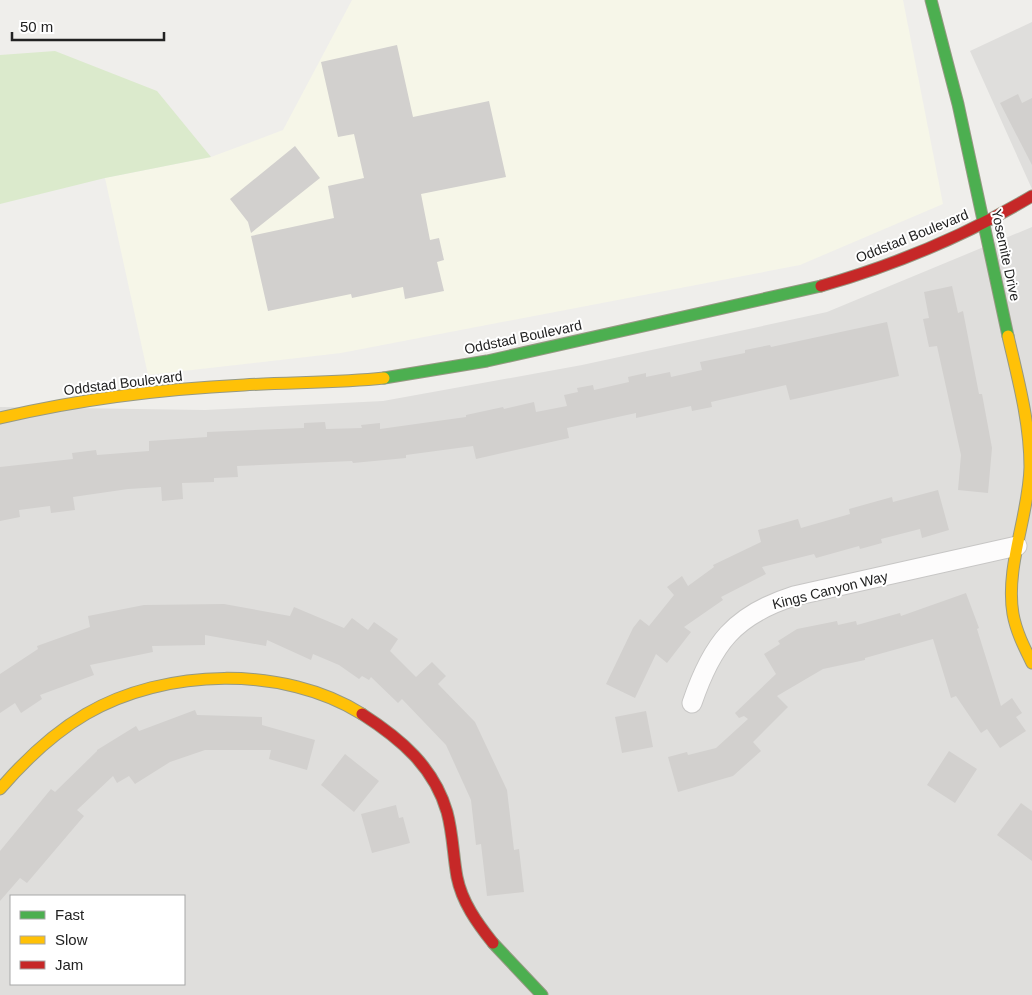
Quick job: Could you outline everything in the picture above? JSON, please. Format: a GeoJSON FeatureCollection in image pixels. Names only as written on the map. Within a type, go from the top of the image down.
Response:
{"type":"FeatureCollection","features":[{"type":"Feature","properties":{"kind":"street","name":"Yosemite Drive"},"geometry":{"type":"LineString","coordinates":[[931,0],[975,178],[983,223],[1025,413],[1030,447],[1030,480],[1012,572],[1010,597],[1014,623],[1023,648],[1032,663]]}},
{"type":"Feature","properties":{"kind":"street","name":"Oddstad Boulevard"},"geometry":{"type":"LineString","coordinates":[[0,418],[76,403],[136,395],[246,385],[355,381],[411,375],[470,364],[789,294],[842,280],[932,247],[983,223],[1032,196]]}},
{"type":"Feature","properties":{"kind":"street","name":"Kings Canyon Way"},"geometry":{"type":"LineString","coordinates":[[692,703],[701,677],[713,653],[729,633],[749,615],[771,603],[794,596],[1017,546]]}},
{"type":"Feature","properties":{"kind":"street"},"geometry":{"type":"LineString","coordinates":[[4,778],[59,732],[88,712],[123,697],[157,686],[196,680],[245,679],[274,682],[309,690],[344,703],[384,728],[404,744],[427,769],[443,797],[451,829],[454,862],[461,894],[475,920],[542,995]]}},
{"type":"Feature","properties":{"kind":"shaded area"},"geometry":{"type":"Polygon","coordinates":[[[352,0],[903,0],[943,204],[800,265],[341,353],[148,375],[105,178],[211,157],[283,130],[352,0]]]}},
{"type":"Feature","properties":{"kind":"shaded area"},"geometry":{"type":"Polygon","coordinates":[[[1032,22],[1032,189],[970,51],[1032,22]]]}},
{"type":"Feature","properties":{"kind":"shaded area"},"geometry":{"type":"Polygon","coordinates":[[[1032,227],[1032,995],[0,995],[0,407],[205,410],[383,401],[582,365],[827,312],[1032,227]]]}},
{"type":"Feature","properties":{"kind":"green space"},"geometry":{"type":"Polygon","coordinates":[[[55,51],[157,91],[211,157],[105,178],[0,204],[0,55],[55,51]]]}},
{"type":"Feature","properties":{"kind":"building"},"geometry":{"type":"Polygon","coordinates":[[[397,45],[413,117],[489,101],[506,177],[421,194],[430,240],[439,238],[444,260],[437,262],[444,291],[405,299],[403,287],[352,298],[351,294],[268,311],[251,236],[334,218],[328,186],[364,178],[354,134],[338,137],[321,62],[397,45]]]}},
{"type":"Feature","properties":{"kind":"building"},"geometry":{"type":"Polygon","coordinates":[[[1018,94],[1022,103],[1032,98],[1032,165],[1000,103],[1018,94]]]}},
{"type":"Feature","properties":{"kind":"building"},"geometry":{"type":"Polygon","coordinates":[[[295,146],[320,178],[251,233],[248,222],[230,199],[295,146]]]}},
{"type":"Feature","properties":{"kind":"building"},"geometry":{"type":"Polygon","coordinates":[[[952,286],[958,313],[963,311],[979,394],[982,394],[992,448],[988,493],[958,490],[961,455],[937,346],[929,347],[923,319],[929,318],[924,292],[952,286]]]}},
{"type":"Feature","properties":{"kind":"building"},"geometry":{"type":"Polygon","coordinates":[[[887,322],[899,376],[790,400],[786,385],[711,402],[712,407],[692,411],[691,406],[636,418],[636,413],[567,428],[569,438],[476,459],[473,446],[406,455],[406,458],[353,463],[352,461],[237,466],[238,477],[214,478],[214,482],[182,483],[183,499],[162,501],[161,487],[128,489],[73,497],[75,510],[51,513],[50,506],[19,510],[20,517],[0,521],[0,467],[73,459],[72,453],[96,450],[97,455],[149,451],[149,441],[207,437],[207,432],[304,428],[304,423],[325,422],[326,429],[362,428],[361,425],[380,423],[380,429],[466,417],[466,415],[534,402],[536,412],[567,406],[564,395],[578,392],[577,388],[593,385],[594,390],[629,382],[628,377],[646,373],[646,377],[670,372],[671,377],[702,370],[700,362],[745,353],[745,350],[770,345],[771,347],[887,322]]]}},
{"type":"Feature","properties":{"kind":"building"},"geometry":{"type":"Polygon","coordinates":[[[938,490],[949,530],[922,538],[920,529],[881,539],[882,543],[860,549],[859,546],[816,558],[814,554],[762,567],[766,574],[721,597],[723,600],[684,627],[691,632],[667,663],[656,654],[635,698],[606,684],[633,628],[640,619],[649,626],[674,595],[667,587],[682,576],[688,586],[714,567],[713,565],[761,542],[758,530],[798,519],[801,528],[850,514],[849,509],[892,497],[893,502],[938,490]]]}},
{"type":"Feature","properties":{"kind":"building"},"geometry":{"type":"Polygon","coordinates":[[[966,593],[979,628],[977,629],[1001,706],[1012,698],[1022,713],[1016,717],[1026,731],[1000,748],[987,729],[981,733],[956,696],[951,698],[933,639],[865,658],[865,660],[823,669],[777,696],[788,707],[753,742],[761,751],[733,776],[678,792],[668,757],[687,752],[688,755],[716,748],[748,719],[744,716],[739,718],[735,713],[776,674],[764,654],[780,644],[778,641],[797,629],[837,621],[838,625],[856,621],[857,625],[900,613],[901,616],[966,593]]]}},
{"type":"Feature","properties":{"kind":"building"},"geometry":{"type":"Polygon","coordinates":[[[224,604],[290,616],[294,607],[344,628],[352,618],[368,630],[374,622],[398,639],[390,651],[416,677],[432,662],[446,676],[438,684],[475,722],[507,790],[514,850],[519,849],[524,892],[487,896],[481,844],[476,845],[471,800],[446,745],[402,699],[398,703],[371,677],[369,680],[362,676],[359,679],[339,665],[313,654],[311,660],[267,640],[266,646],[205,635],[205,645],[152,646],[153,652],[90,665],[94,675],[40,695],[42,699],[21,713],[15,703],[0,713],[0,674],[38,649],[37,646],[90,627],[88,616],[144,605],[224,604]]]}},
{"type":"Feature","properties":{"kind":"building"},"geometry":{"type":"Polygon","coordinates":[[[195,710],[197,715],[262,717],[262,725],[315,740],[307,770],[269,759],[271,750],[205,750],[170,762],[135,784],[129,776],[117,783],[113,776],[77,810],[84,816],[27,883],[20,878],[0,901],[0,851],[51,789],[55,792],[97,750],[136,726],[139,731],[195,710]]]}},
{"type":"Feature","properties":{"kind":"building"},"geometry":{"type":"Polygon","coordinates":[[[646,711],[653,747],[622,753],[615,717],[646,711]]]}},
{"type":"Feature","properties":{"kind":"building"},"geometry":{"type":"Polygon","coordinates":[[[949,751],[977,769],[955,803],[927,785],[949,751]]]}},
{"type":"Feature","properties":{"kind":"building"},"geometry":{"type":"Polygon","coordinates":[[[345,754],[379,781],[354,812],[321,785],[345,754]]]}},
{"type":"Feature","properties":{"kind":"building"},"geometry":{"type":"Polygon","coordinates":[[[1021,803],[1032,811],[1032,861],[997,835],[1021,803]]]}},
{"type":"Feature","properties":{"kind":"building"},"geometry":{"type":"Polygon","coordinates":[[[396,805],[399,818],[403,817],[410,843],[372,853],[361,814],[396,805]]]}},
{"type":"Feature","properties":{"kind":"traffic: fast"},"geometry":{"type":"LineString","coordinates":[[931,0],[958,104],[1008,336]]}},
{"type":"Feature","properties":{"kind":"traffic: fast"},"geometry":{"type":"LineString","coordinates":[[384,378],[487,361],[821,286]]}},
{"type":"Feature","properties":{"kind":"traffic: fast"},"geometry":{"type":"LineString","coordinates":[[493,943],[542,995]]}},
{"type":"Feature","properties":{"kind":"traffic: slow"},"geometry":{"type":"LineString","coordinates":[[1008,336],[1026,418],[1030,467],[1029,485],[1015,559],[1011,596],[1016,627],[1032,663]]}},
{"type":"Feature","properties":{"kind":"traffic: slow"},"geometry":{"type":"LineString","coordinates":[[0,418],[60,405],[152,392],[384,378]]}},
{"type":"Feature","properties":{"kind":"traffic: slow"},"geometry":{"type":"LineString","coordinates":[[0,789],[40,748],[62,730],[86,714],[117,699],[151,688],[187,681],[224,678],[261,680],[297,687],[331,698],[362,714]]}},
{"type":"Feature","properties":{"kind":"traffic: jam"},"geometry":{"type":"LineString","coordinates":[[821,286],[876,269],[955,237],[1032,196]]}},
{"type":"Feature","properties":{"kind":"traffic: jam"},"geometry":{"type":"LineString","coordinates":[[362,714],[403,744],[434,781],[447,812],[451,828],[457,877],[462,895],[476,920],[493,943]]}}]}
